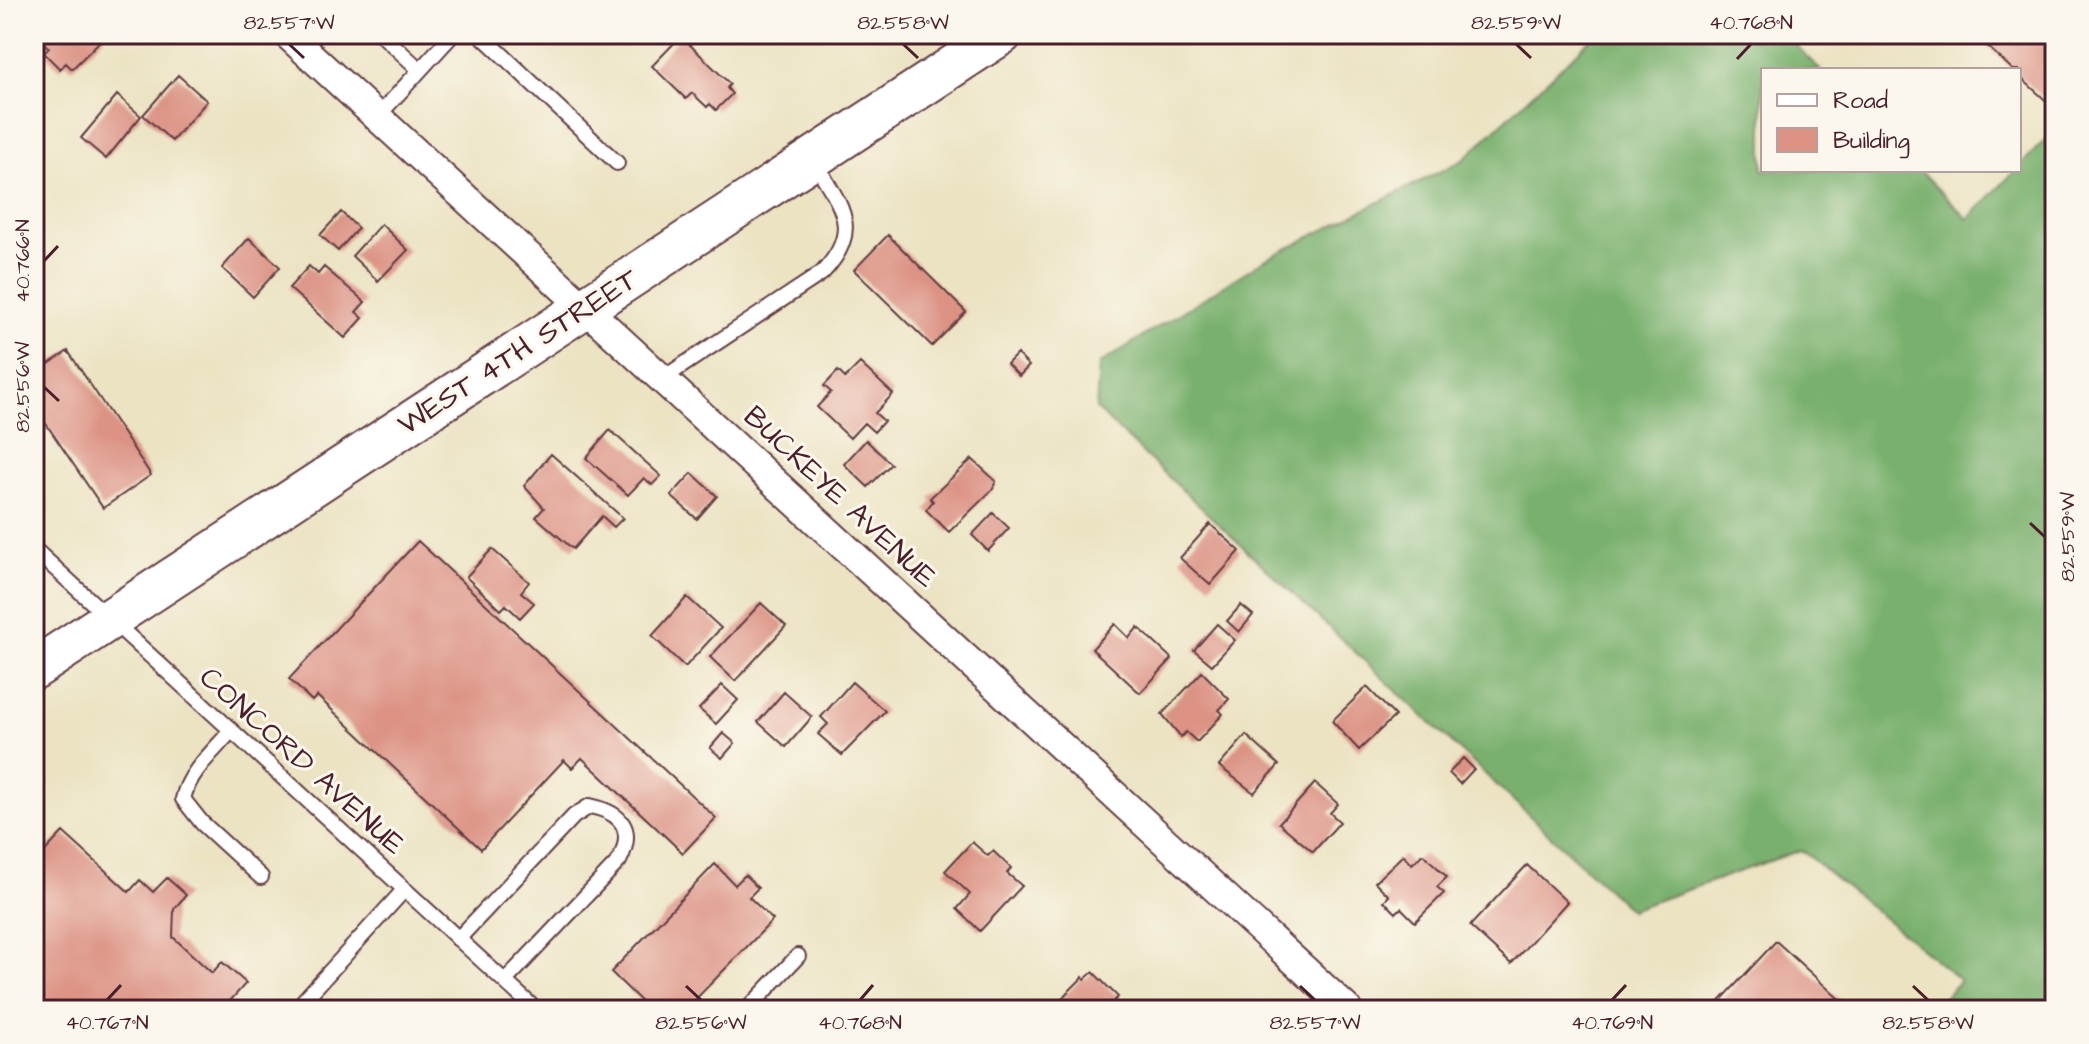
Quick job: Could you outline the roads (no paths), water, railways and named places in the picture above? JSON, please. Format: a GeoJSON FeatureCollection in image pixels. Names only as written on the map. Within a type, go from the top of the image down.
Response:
{"type":"FeatureCollection","features":[{"type":"Feature","properties":{"kind":"main road","name":"WEST 4TH STREET"},"geometry":{"type":"LineString","coordinates":[[34,669],[1002,34]]}},
{"type":"Feature","properties":{"kind":"street","name":"BUCKEYE AVENUE"},"geometry":{"type":"LineString","coordinates":[[287,34],[1348,1010]]}},
{"type":"Feature","properties":{"kind":"lane"},"geometry":{"type":"LineString","coordinates":[[381,34],[419,69]]}},
{"type":"Feature","properties":{"kind":"lane"},"geometry":{"type":"LineString","coordinates":[[377,117],[453,34]]}},
{"type":"Feature","properties":{"kind":"lane"},"geometry":{"type":"LineString","coordinates":[[480,34],[617,163]]}},
{"type":"Feature","properties":{"kind":"lane"},"geometry":{"type":"LineString","coordinates":[[662,379],[822,273],[841,253],[847,234],[838,203],[813,158]]}},
{"type":"Feature","properties":{"kind":"lane","name":"CONCORD AVENUE"},"geometry":{"type":"LineString","coordinates":[[34,549],[536,1010]]}},
{"type":"Feature","properties":{"kind":"lane"},"geometry":{"type":"LineString","coordinates":[[230,732],[196,771],[183,799],[202,823],[261,877]]}},
{"type":"Feature","properties":{"kind":"lane"},"geometry":{"type":"LineString","coordinates":[[458,939],[574,816],[590,806],[617,816],[626,830],[628,844],[619,861],[505,981]]}},
{"type":"Feature","properties":{"kind":"lane"},"geometry":{"type":"LineString","coordinates":[[295,1010],[404,890]]}},
{"type":"Feature","properties":{"kind":"lane"},"geometry":{"type":"LineString","coordinates":[[747,1010],[798,956]]}}]}
